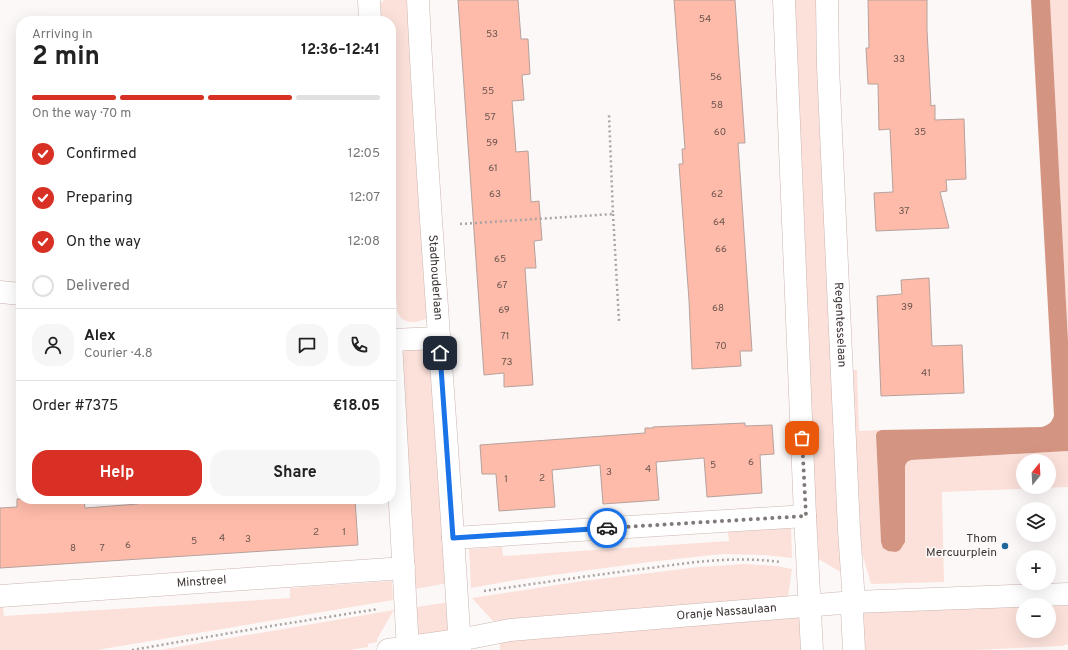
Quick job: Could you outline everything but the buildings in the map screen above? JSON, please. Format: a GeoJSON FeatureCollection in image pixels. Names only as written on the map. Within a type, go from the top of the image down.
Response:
{"type":"FeatureCollection","features":[{"type":"Feature","properties":{"kind":"street"},"geometry":{"type":"LineString","coordinates":[[369,0],[370,16]]}},
{"type":"Feature","properties":{"kind":"street","name":"Stadhouderlaan"},"geometry":{"type":"LineString","coordinates":[[418,0],[422,88],[460,645]]}},
{"type":"Feature","properties":{"kind":"street"},"geometry":{"type":"LineString","coordinates":[[784,0],[812,650]]}},
{"type":"Feature","properties":{"kind":"street","name":"Regentesselaan"},"geometry":{"type":"LineString","coordinates":[[827,0],[828,74],[848,514],[854,602],[852,611],[854,650]]}},
{"type":"Feature","properties":{"kind":"street"},"geometry":{"type":"LineString","coordinates":[[0,292],[16,294]]}},
{"type":"Feature","properties":{"kind":"street"},"geometry":{"type":"LineString","coordinates":[[396,340],[439,338]]}},
{"type":"Feature","properties":{"kind":"street"},"geometry":{"type":"LineString","coordinates":[[396,428],[404,568],[401,649]]}},
{"type":"Feature","properties":{"kind":"street"},"geometry":{"type":"LineString","coordinates":[[453,538],[806,516]]}},
{"type":"Feature","properties":{"kind":"street","name":"Minstreel"},"geometry":{"type":"LineString","coordinates":[[0,596],[404,568]]}},
{"type":"Feature","properties":{"kind":"street","name":"Oranje Nassaulaan"},"geometry":{"type":"LineString","coordinates":[[401,649],[460,645],[510,630],[810,601],[854,602],[1068,594]]}},
{"type":"Feature","properties":{"kind":"path"},"geometry":{"type":"LineString","coordinates":[[609,115],[619,321]]}},
{"type":"Feature","properties":{"kind":"path"},"geometry":{"type":"LineString","coordinates":[[431,226],[613,214]]}},
{"type":"Feature","properties":{"kind":"shaded area"},"geometry":{"type":"Polygon","coordinates":[[[384,0],[407,0],[410,2],[427,318],[422,321],[415,322],[405,321],[397,311],[396,16],[378,16],[379,5],[384,0]]]}},
{"type":"Feature","properties":{"kind":"shaded area"},"geometry":{"type":"Polygon","coordinates":[[[789,0],[818,0],[844,574],[815,557],[789,0]]]}},
{"type":"Feature","properties":{"kind":"shaded area"},"geometry":{"type":"Polygon","coordinates":[[[1031,0],[1050,0],[1068,341],[1068,451],[911,460],[907,462],[905,466],[905,542],[900,550],[896,552],[888,551],[883,548],[881,542],[877,432],[881,430],[1042,427],[1050,423],[1054,416],[1031,0]]]}},
{"type":"Feature","properties":{"kind":"shaded area"},"geometry":{"type":"Polygon","coordinates":[[[1050,0],[1068,0],[1068,341],[1050,0]]]}},
{"type":"Feature","properties":{"kind":"shaded area"},"geometry":{"type":"Polygon","coordinates":[[[430,347],[449,583],[415,589],[402,353],[406,348],[430,347]]]}},
{"type":"Feature","properties":{"kind":"shaded area"},"geometry":{"type":"Polygon","coordinates":[[[848,370],[857,370],[859,431],[881,430],[877,432],[876,435],[881,542],[888,550],[896,552],[905,538],[905,466],[907,462],[911,460],[1068,451],[1068,487],[1056,487],[1056,454],[1016,454],[1016,489],[942,492],[944,582],[871,584],[856,532],[848,370]]]}},
{"type":"Feature","properties":{"kind":"shaded area"},"geometry":{"type":"Polygon","coordinates":[[[791,528],[792,558],[765,555],[722,554],[649,562],[516,580],[471,588],[469,549],[502,547],[503,556],[729,541],[728,532],[791,528]]]}},
{"type":"Feature","properties":{"kind":"shaded area"},"geometry":{"type":"Polygon","coordinates":[[[744,564],[777,566],[792,569],[788,597],[493,621],[472,598],[583,581],[699,567],[744,564]]]}},
{"type":"Feature","properties":{"kind":"shaded area"},"geometry":{"type":"Polygon","coordinates":[[[392,581],[393,600],[97,650],[0,650],[0,606],[3,606],[4,616],[290,598],[290,588],[392,581]]]}},
{"type":"Feature","properties":{"kind":"shaded area"},"geometry":{"type":"Polygon","coordinates":[[[450,602],[452,630],[418,636],[416,607],[450,602]]]}},
{"type":"Feature","properties":{"kind":"shaded area"},"geometry":{"type":"Polygon","coordinates":[[[1056,605],[1063,605],[1068,606],[1068,644],[1062,646],[974,650],[859,650],[857,613],[1016,606],[1016,638],[1056,638],[1056,605]]]}},
{"type":"Feature","properties":{"kind":"shaded area"},"geometry":{"type":"Polygon","coordinates":[[[394,610],[377,639],[377,642],[368,644],[368,647],[349,650],[160,650],[394,610]]]}},
{"type":"Feature","properties":{"kind":"shaded area"},"geometry":{"type":"Polygon","coordinates":[[[804,614],[805,650],[500,650],[500,642],[534,637],[804,614]]]}},
{"type":"Feature","properties":{"kind":"way so far"},"geometry":{"type":"LineString","coordinates":[[607,528],[806,516],[802,438]]}},
{"type":"Feature","properties":{"kind":"place","name":"Thom Mercuurplein"},"geometry":{"type":"Point","coordinates":[1005,546]}},
{"type":"Feature","properties":{"kind":"route"},"geometry":{"type":"LineString","coordinates":[[440,353],[453,538],[607,528]]}}]}
